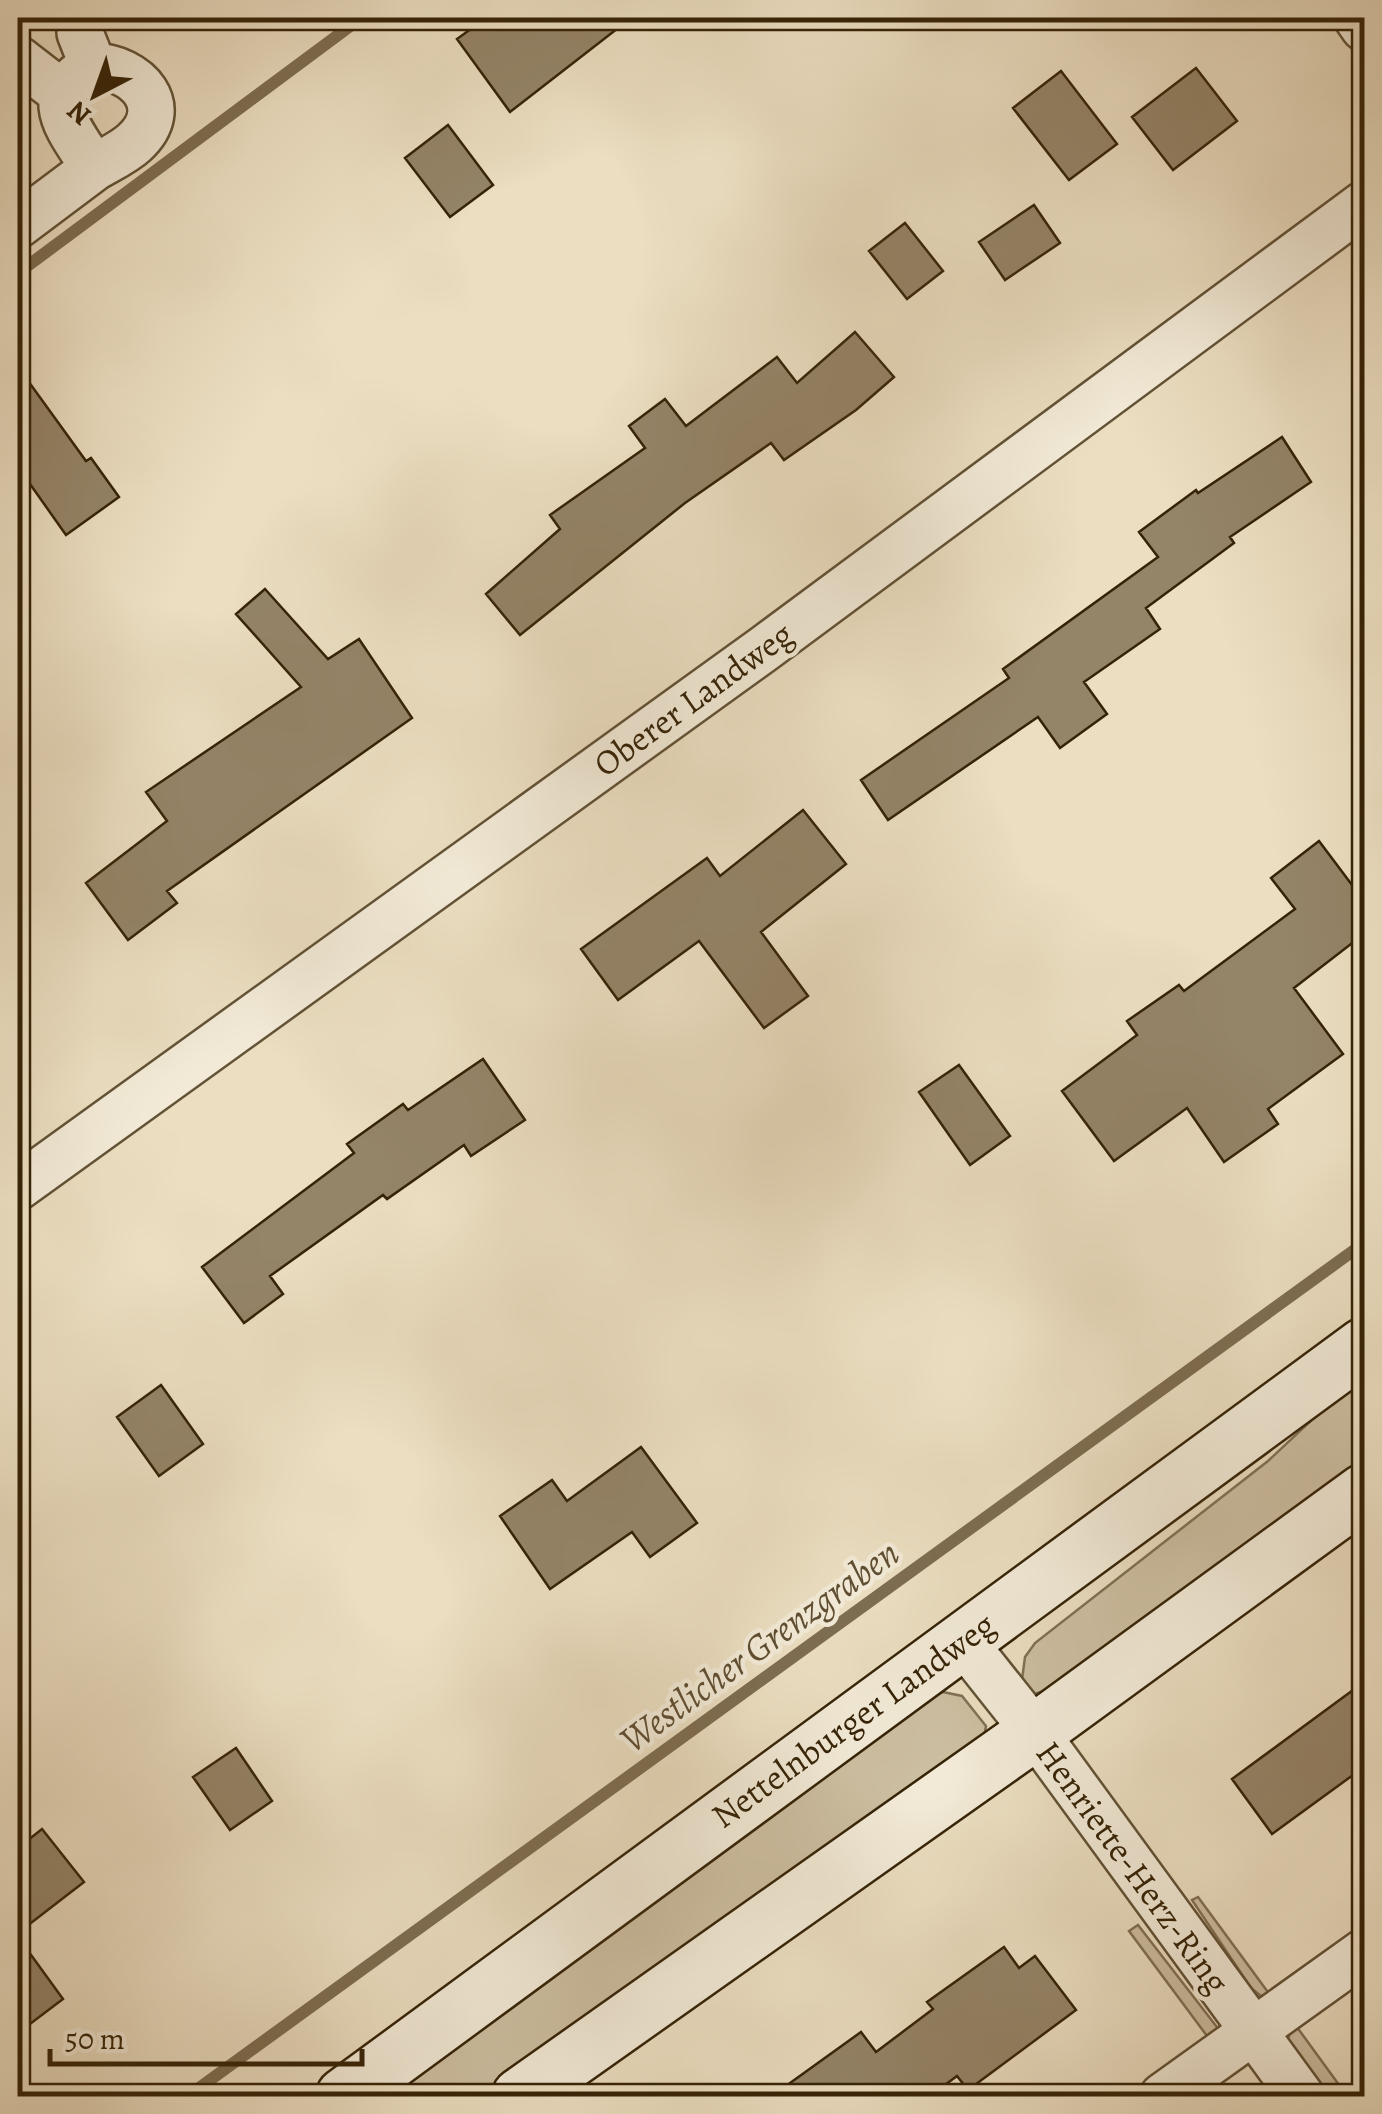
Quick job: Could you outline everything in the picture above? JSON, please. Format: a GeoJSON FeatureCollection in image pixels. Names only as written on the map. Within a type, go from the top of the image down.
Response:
{"type":"FeatureCollection","features":[{"type":"Feature","properties":{"kind":"main road","name":"Nettelnburger Landweg"},"geometry":{"type":"LineString","coordinates":[[344,2096],[1364,1346]]}},
{"type":"Feature","properties":{"kind":"main road"},"geometry":{"type":"LineString","coordinates":[[520,2096],[1035,1732],[1364,1492]]}},
{"type":"Feature","properties":{"kind":"street"},"geometry":{"type":"LineString","coordinates":[[82,18],[78,80],[61,110],[94,168]]}},
{"type":"Feature","properties":{"kind":"street"},"geometry":{"type":"LineString","coordinates":[[1357,18],[1364,28]]}},
{"type":"Feature","properties":{"kind":"street"},"geometry":{"type":"LineString","coordinates":[[18,58],[78,80],[128,71],[144,88],[149,108],[146,127],[136,142],[18,224]]}},
{"type":"Feature","properties":{"kind":"street","name":"Oberer Landweg"},"geometry":{"type":"LineString","coordinates":[[18,1186],[765,648],[1364,204]]}},
{"type":"Feature","properties":{"kind":"street","name":"Henriette-Herz-Ring"},"geometry":{"type":"LineString","coordinates":[[962,1640],[1035,1732],[1301,2096]]}},
{"type":"Feature","properties":{"kind":"street"},"geometry":{"type":"LineString","coordinates":[[1163,2096],[1364,1952]]}},
{"type":"Feature","properties":{"kind":"shaded area"},"geometry":{"type":"Polygon","coordinates":[[[1364,1371],[1364,1474],[1051,1689],[1034,1694],[1021,1687],[1025,1657],[1035,1643],[1268,1461],[1364,1371]]]}},
{"type":"Feature","properties":{"kind":"shaded area"},"geometry":{"type":"Polygon","coordinates":[[[943,1692],[962,1696],[986,1726],[984,1737],[492,2096],[370,2096],[918,1699],[943,1692]]]}},
{"type":"Feature","properties":{"kind":"shaded area"},"geometry":{"type":"Polygon","coordinates":[[[1198,1897],[1273,1999],[1266,2000],[1251,1988],[1192,1900],[1198,1897]]]}},
{"type":"Feature","properties":{"kind":"shaded area"},"geometry":{"type":"Polygon","coordinates":[[[1138,1925],[1220,2031],[1213,2044],[1129,1931],[1138,1925]]]}},
{"type":"Feature","properties":{"kind":"shaded area"},"geometry":{"type":"Polygon","coordinates":[[[1294,2023],[1342,2089],[1324,2093],[1287,2041],[1294,2023]]]}},
{"type":"Feature","properties":{"kind":"building"},"geometry":{"type":"Polygon","coordinates":[[[486,18],[631,18],[510,112],[457,39],[486,18]]]}},
{"type":"Feature","properties":{"kind":"building"},"geometry":{"type":"Polygon","coordinates":[[[1196,68],[1237,121],[1173,170],[1132,117],[1196,68]]]}},
{"type":"Feature","properties":{"kind":"building"},"geometry":{"type":"Polygon","coordinates":[[[1061,71],[1117,144],[1069,180],[1013,108],[1061,71]]]}},
{"type":"Feature","properties":{"kind":"building"},"geometry":{"type":"Polygon","coordinates":[[[448,125],[493,185],[450,217],[405,158],[448,125]]]}},
{"type":"Feature","properties":{"kind":"building"},"geometry":{"type":"Polygon","coordinates":[[[1034,205],[1060,243],[1005,280],[979,242],[1034,205]]]}},
{"type":"Feature","properties":{"kind":"building"},"geometry":{"type":"Polygon","coordinates":[[[905,223],[943,271],[907,299],[869,251],[905,223]]]}},
{"type":"Feature","properties":{"kind":"building"},"geometry":{"type":"Polygon","coordinates":[[[855,332],[894,377],[856,410],[784,460],[771,443],[685,503],[520,635],[486,594],[560,529],[550,515],[645,448],[629,426],[665,399],[686,426],[777,357],[797,383],[855,332]]]}},
{"type":"Feature","properties":{"kind":"building"},"geometry":{"type":"Polygon","coordinates":[[[18,367],[86,461],[91,458],[119,497],[66,535],[18,467],[18,367]]]}},
{"type":"Feature","properties":{"kind":"building"},"geometry":{"type":"Polygon","coordinates":[[[1282,437],[1311,482],[1230,537],[1234,543],[1146,608],[1160,629],[1084,682],[1107,714],[1060,748],[1038,717],[888,820],[861,780],[1009,678],[1003,669],[1158,557],[1139,532],[1196,490],[1198,493],[1282,437]]]}},
{"type":"Feature","properties":{"kind":"building"},"geometry":{"type":"Polygon","coordinates":[[[265,589],[328,659],[359,639],[412,718],[167,891],[177,903],[128,940],[86,883],[167,821],[146,792],[301,687],[236,614],[265,589]]]}},
{"type":"Feature","properties":{"kind":"building"},"geometry":{"type":"Polygon","coordinates":[[[803,810],[846,864],[761,932],[808,996],[764,1028],[699,941],[618,1000],[581,949],[707,858],[720,876],[803,810]]]}},
{"type":"Feature","properties":{"kind":"building"},"geometry":{"type":"Polygon","coordinates":[[[1319,841],[1364,901],[1364,934],[1294,988],[1343,1054],[1268,1109],[1278,1124],[1224,1162],[1187,1108],[1114,1161],[1062,1091],[1137,1035],[1127,1021],[1179,985],[1184,991],[1295,909],[1271,878],[1319,841]]]}},
{"type":"Feature","properties":{"kind":"building"},"geometry":{"type":"Polygon","coordinates":[[[483,1059],[525,1120],[471,1156],[464,1145],[387,1199],[383,1195],[270,1276],[283,1294],[244,1323],[202,1267],[354,1153],[347,1144],[403,1104],[408,1110],[483,1059]]]}},
{"type":"Feature","properties":{"kind":"building"},"geometry":{"type":"Polygon","coordinates":[[[959,1065],[1010,1136],[970,1165],[919,1092],[959,1065]]]}},
{"type":"Feature","properties":{"kind":"building"},"geometry":{"type":"Polygon","coordinates":[[[161,1385],[203,1444],[159,1476],[117,1417],[161,1385]]]}},
{"type":"Feature","properties":{"kind":"building"},"geometry":{"type":"Polygon","coordinates":[[[641,1447],[697,1523],[650,1557],[632,1532],[550,1589],[500,1516],[552,1480],[567,1501],[641,1447]]]}},
{"type":"Feature","properties":{"kind":"building"},"geometry":{"type":"Polygon","coordinates":[[[1364,1682],[1364,1767],[1272,1834],[1232,1779],[1364,1682]]]}},
{"type":"Feature","properties":{"kind":"building"},"geometry":{"type":"Polygon","coordinates":[[[236,1748],[272,1801],[230,1830],[193,1777],[236,1748]]]}},
{"type":"Feature","properties":{"kind":"building"},"geometry":{"type":"Polygon","coordinates":[[[42,1829],[84,1882],[18,1933],[18,1848],[42,1829]]]}},
{"type":"Feature","properties":{"kind":"building"},"geometry":{"type":"Polygon","coordinates":[[[18,1937],[63,1999],[18,2033],[18,1937]]]}},
{"type":"Feature","properties":{"kind":"building"},"geometry":{"type":"Polygon","coordinates":[[[1004,1947],[1019,1968],[1035,1956],[1076,2010],[968,2090],[957,2076],[930,2096],[772,2096],[861,2032],[876,2052],[933,2009],[927,2002],[1004,1947]]]}},
{"type":"Feature","properties":{"kind":"waterway"},"geometry":{"type":"LineString","coordinates":[[18,273],[361,18]]}},
{"type":"Feature","properties":{"kind":"waterway","name":"Westlicher Grenzgraben"},"geometry":{"type":"LineString","coordinates":[[188,2096],[1364,1243]]}}]}
